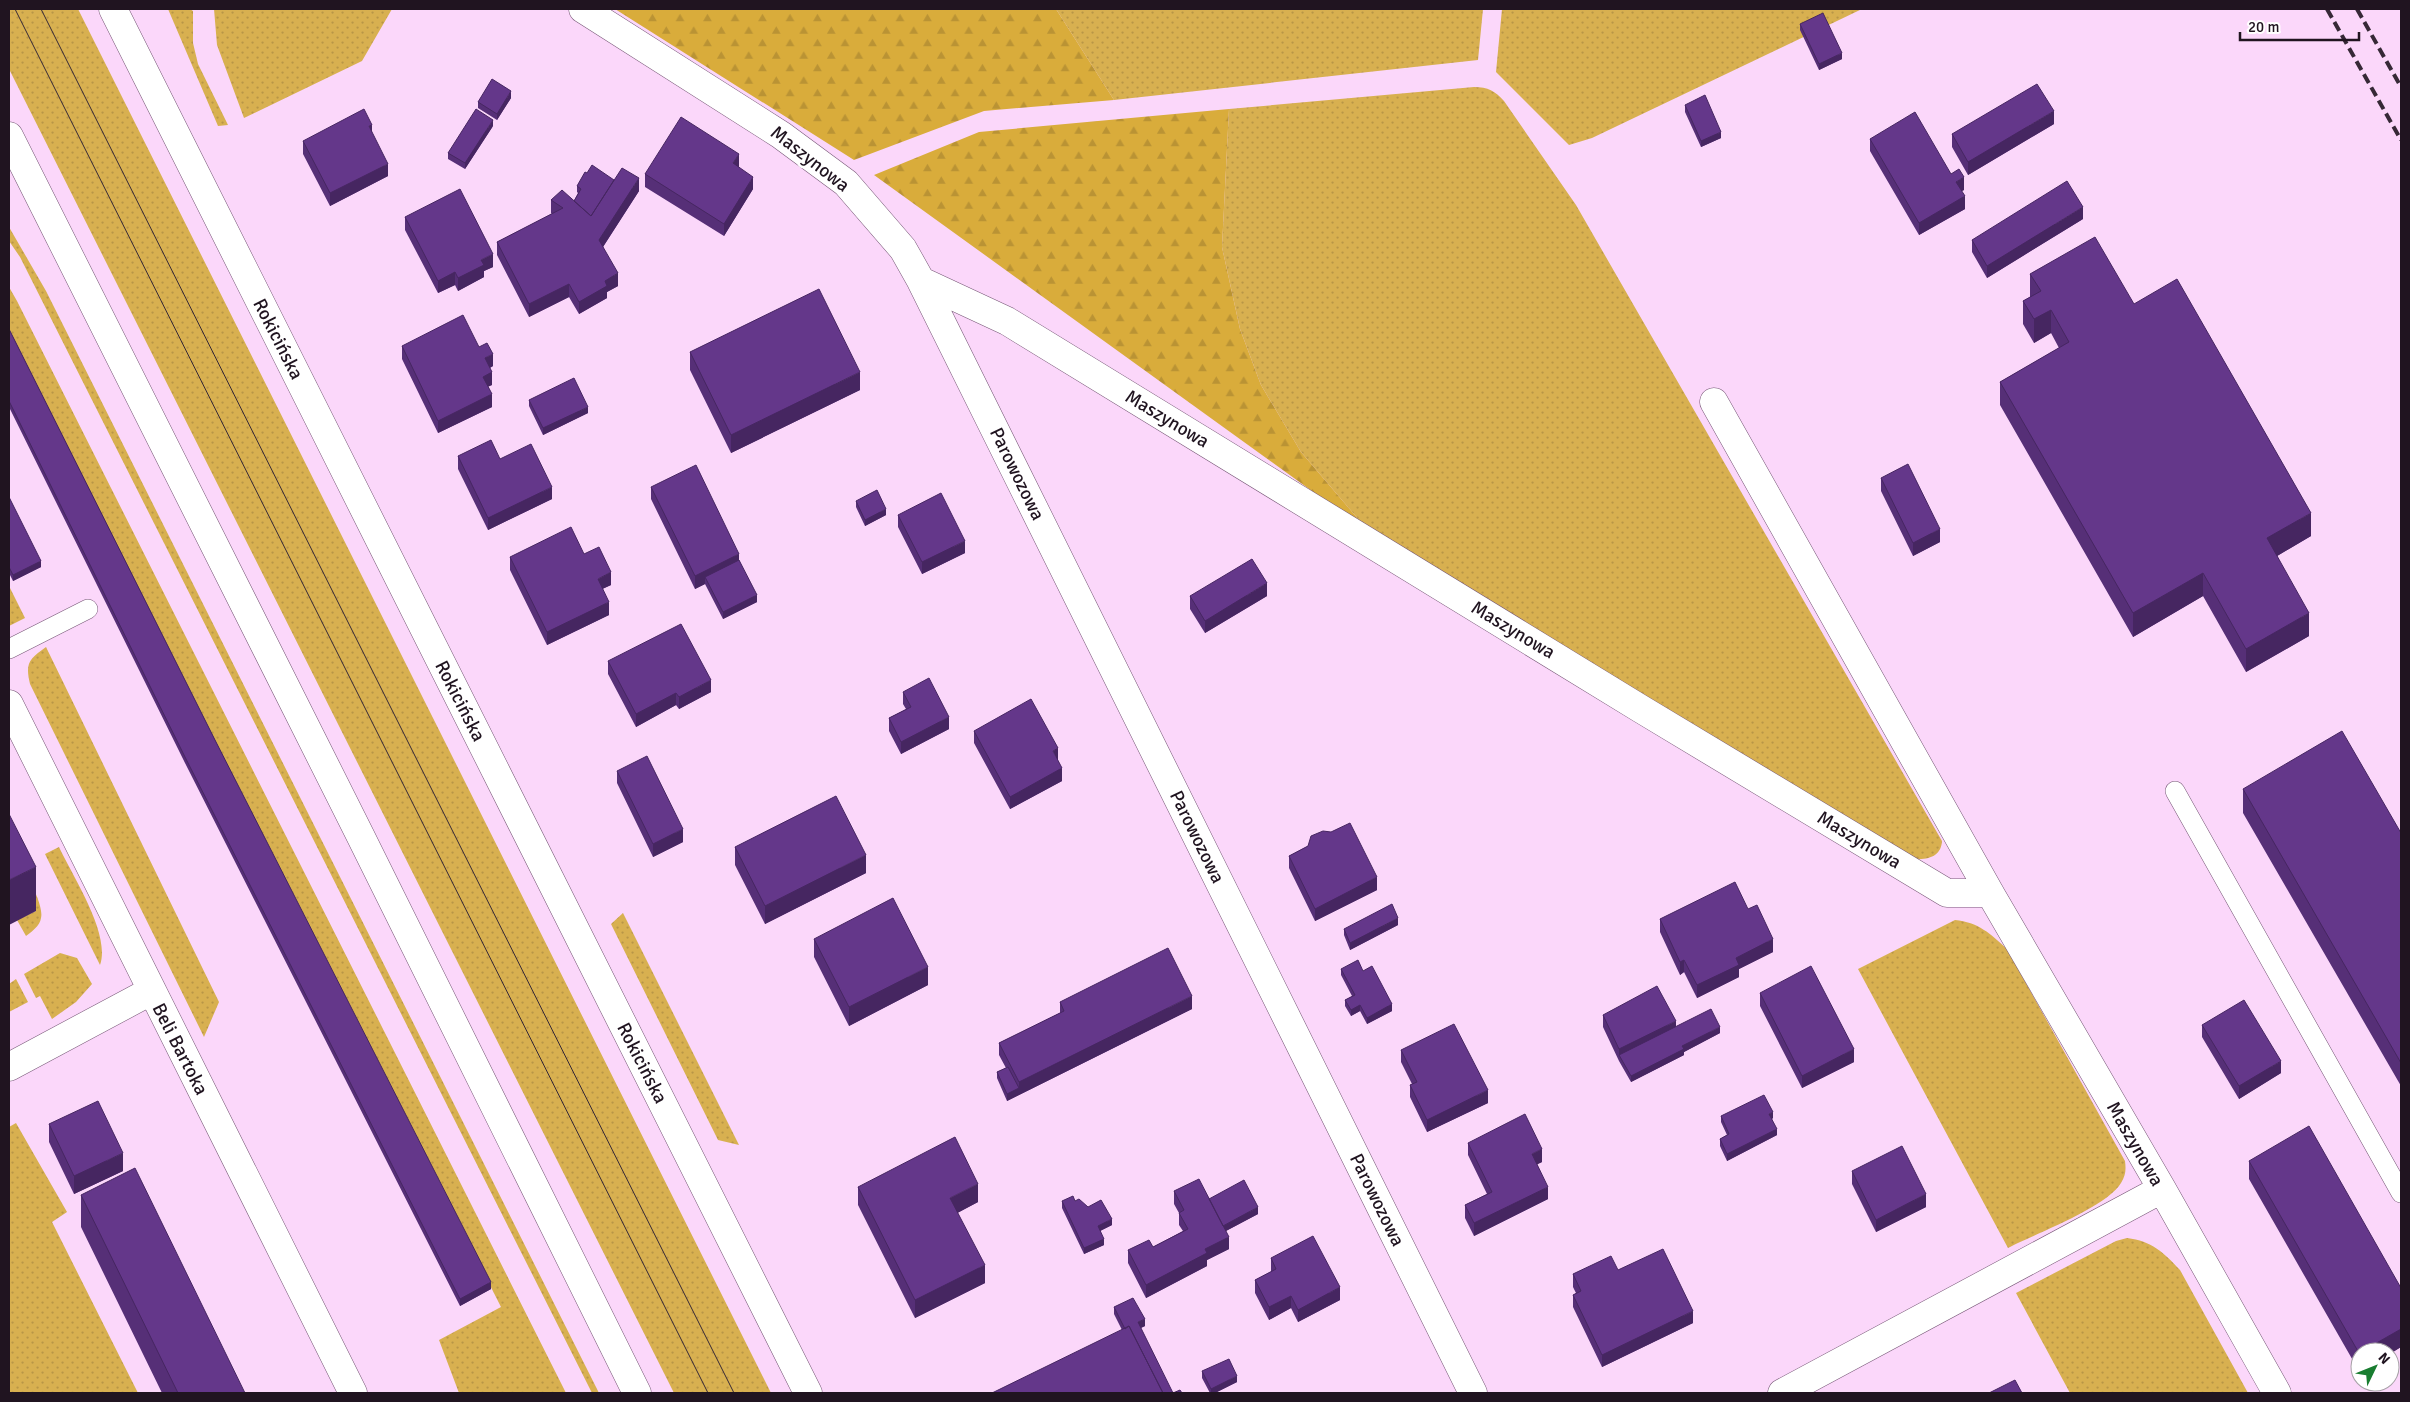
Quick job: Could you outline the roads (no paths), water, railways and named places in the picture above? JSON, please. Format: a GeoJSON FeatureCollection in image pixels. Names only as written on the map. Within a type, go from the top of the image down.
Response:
{"type":"FeatureCollection","features":[{"type":"Feature","properties":{"kind":"street","name":"Rokicińska"},"geometry":{"type":"LineString","coordinates":[[113,9],[808,1393]]}},
{"type":"Feature","properties":{"kind":"street","name":"Maszynowa"},"geometry":{"type":"LineString","coordinates":[[583,9],[781,135],[846,183],[903,249],[921,281],[1007,321],[1641,709],[1947,893],[1990,893],[2162,1189],[2276,1393]]}},
{"type":"Feature","properties":{"kind":"street"},"geometry":{"type":"LineString","coordinates":[[9,136],[357,828],[637,1393]]}},
{"type":"Feature","properties":{"kind":"street","name":"Parowozowa"},"geometry":{"type":"LineString","coordinates":[[921,281],[1473,1393]]}},
{"type":"Feature","properties":{"kind":"street"},"geometry":{"type":"LineString","coordinates":[[1714,402],[1990,893]]}},
{"type":"Feature","properties":{"kind":"street","name":"Beli Bartoka"},"geometry":{"type":"LineString","coordinates":[[9,704],[151,991],[354,1393]]}},
{"type":"Feature","properties":{"kind":"street"},"geometry":{"type":"LineString","coordinates":[[9,1066],[151,991]]}},
{"type":"Feature","properties":{"kind":"street"},"geometry":{"type":"LineString","coordinates":[[1782,1393],[2162,1189]]}},
{"type":"Feature","properties":{"kind":"lane"},"geometry":{"type":"LineString","coordinates":[[9,649],[88,609]]}},
{"type":"Feature","properties":{"kind":"lane"},"geometry":{"type":"LineString","coordinates":[[2175,791],[2401,1193]]}},
{"type":"Feature","properties":{"kind":"tram line"},"geometry":{"type":"LineString","coordinates":[[15,9],[708,1393]]}},
{"type":"Feature","properties":{"kind":"tram line"},"geometry":{"type":"LineString","coordinates":[[41,9],[734,1393]]}},
{"type":"Feature","properties":{"kind":"railway"},"geometry":{"type":"LineString","coordinates":[[2327,9],[2401,140]]}},
{"type":"Feature","properties":{"kind":"railway"},"geometry":{"type":"LineString","coordinates":[[2357,9],[2401,87]]}}]}
